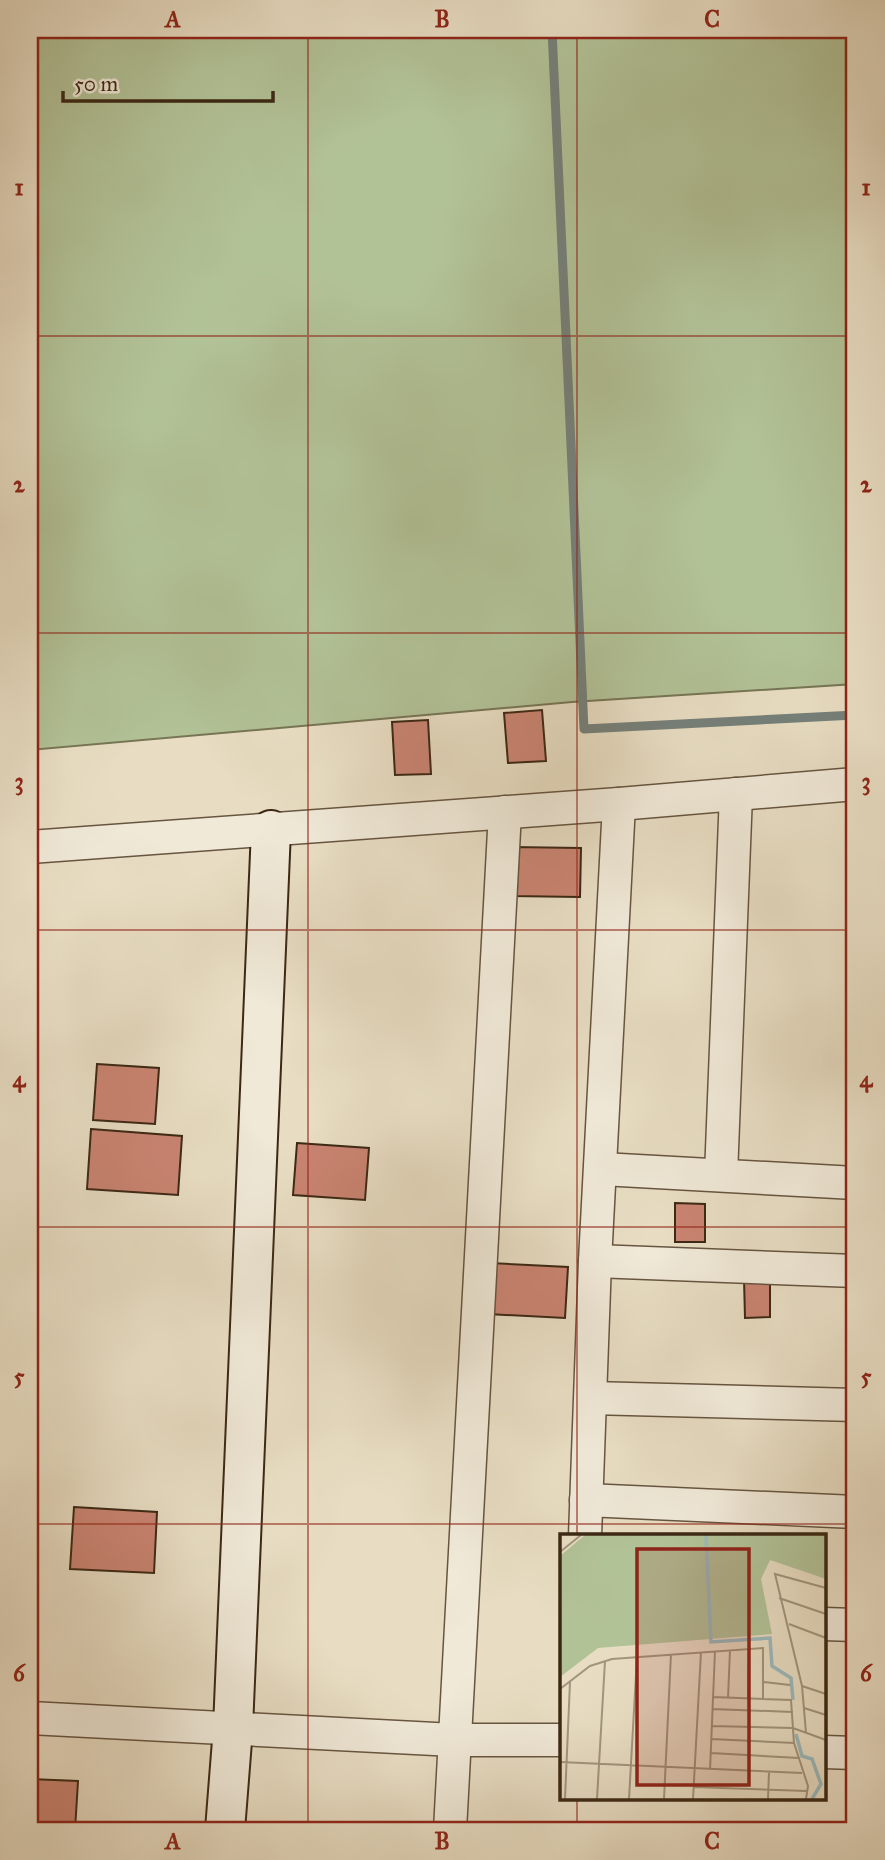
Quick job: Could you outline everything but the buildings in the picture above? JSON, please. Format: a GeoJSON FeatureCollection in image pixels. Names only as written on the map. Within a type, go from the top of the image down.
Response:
{"type":"FeatureCollection","features":[{"type":"Feature","properties":{"kind":"street"},"geometry":{"type":"LineString","coordinates":[[30,847],[855,784]]}},
{"type":"Feature","properties":{"kind":"street"},"geometry":{"type":"LineString","coordinates":[[721,1175],[736,794]]}},
{"type":"Feature","properties":{"kind":"street"},"geometry":{"type":"LineString","coordinates":[[584,1534],[595,1261],[602,1169],[619,804]]}},
{"type":"Feature","properties":{"kind":"street"},"geometry":{"type":"LineString","coordinates":[[450,1830],[505,812]]}},
{"type":"Feature","properties":{"kind":"street"},"geometry":{"type":"LineString","coordinates":[[225,1830],[233,1728],[271,830]]}},
{"type":"Feature","properties":{"kind":"street"},"geometry":{"type":"LineString","coordinates":[[602,1169],[855,1182]]}},
{"type":"Feature","properties":{"kind":"street"},"geometry":{"type":"LineString","coordinates":[[595,1261],[855,1271]]}},
{"type":"Feature","properties":{"kind":"street"},"geometry":{"type":"LineString","coordinates":[[591,1398],[855,1405]]}},
{"type":"Feature","properties":{"kind":"street"},"geometry":{"type":"LineString","coordinates":[[586,1500],[855,1512]]}},
{"type":"Feature","properties":{"kind":"street"},"geometry":{"type":"LineString","coordinates":[[826,1624],[855,1625]]}},
{"type":"Feature","properties":{"kind":"street"},"geometry":{"type":"LineString","coordinates":[[30,1718],[454,1740],[560,1740]]}},
{"type":"Feature","properties":{"kind":"street"},"geometry":{"type":"LineString","coordinates":[[826,1752],[855,1753]]}},
{"type":"Feature","properties":{"kind":"green space"},"geometry":{"type":"Polygon","coordinates":[[[30,30],[855,30],[855,684],[572,702],[30,750],[30,30]]]}},
{"type":"Feature","properties":{"kind":"waterway"},"geometry":{"type":"LineString","coordinates":[[552,30],[584,729],[855,715]]}}]}
